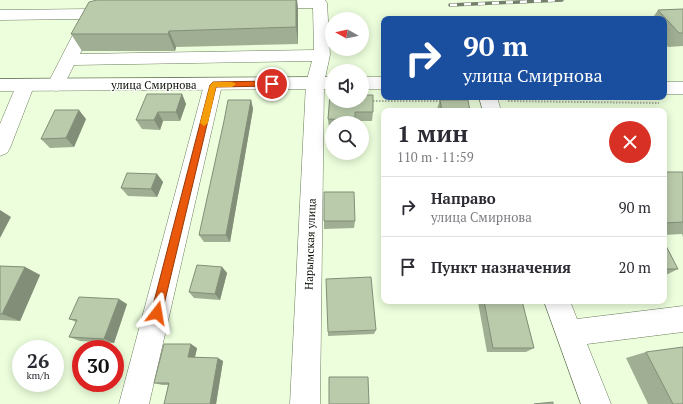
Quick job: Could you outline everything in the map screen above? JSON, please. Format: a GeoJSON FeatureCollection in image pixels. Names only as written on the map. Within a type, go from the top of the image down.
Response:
{"type":"FeatureCollection","features":[{"type":"Feature","properties":{"kind":"street","name":"Нарымская улица"},"geometry":{"type":"LineString","coordinates":[[256,5],[320,3],[324,84],[305,404]]}},
{"type":"Feature","properties":{"kind":"street"},"geometry":{"type":"LineString","coordinates":[[0,15],[91,14],[105,10],[121,9]]}},
{"type":"Feature","properties":{"kind":"street"},"geometry":{"type":"LineString","coordinates":[[56,85],[91,14]]}},
{"type":"Feature","properties":{"kind":"street"},"geometry":{"type":"LineString","coordinates":[[68,60],[322,55]]}},
{"type":"Feature","properties":{"kind":"street"},"geometry":{"type":"LineString","coordinates":[[369,83],[381,83]]}},
{"type":"Feature","properties":{"kind":"street","name":"улица Смирнова"},"geometry":{"type":"LineString","coordinates":[[0,85],[324,84]]}},
{"type":"Feature","properties":{"kind":"street"},"geometry":{"type":"LineString","coordinates":[[134,404],[213,85]]}},
{"type":"Feature","properties":{"kind":"street"},"geometry":{"type":"LineString","coordinates":[[0,148],[25,86]]}},
{"type":"Feature","properties":{"kind":"street"},"geometry":{"type":"LineString","coordinates":[[667,93],[683,88]]}},
{"type":"Feature","properties":{"kind":"street"},"geometry":{"type":"LineString","coordinates":[[558,304],[596,404]]}},
{"type":"Feature","properties":{"kind":"street"},"geometry":{"type":"LineString","coordinates":[[568,333],[683,319]]}},
{"type":"Feature","properties":{"kind":"path"},"geometry":{"type":"LineString","coordinates":[[490,103],[554,100]]}},
{"type":"Feature","properties":{"kind":"building"},"geometry":{"type":"Polygon","coordinates":[[[97,0],[296,0],[296,27],[169,31],[168,34],[71,34],[89,2],[97,0]]]}},
{"type":"Feature","properties":{"kind":"building"},"geometry":{"type":"Polygon","coordinates":[[[683,9],[683,33],[679,33],[667,20],[667,16],[663,16],[658,10],[683,9]]]}},
{"type":"Feature","properties":{"kind":"building"},"geometry":{"type":"Polygon","coordinates":[[[147,94],[182,94],[176,112],[158,112],[154,120],[136,120],[147,94]]]}},
{"type":"Feature","properties":{"kind":"building"},"geometry":{"type":"Polygon","coordinates":[[[369,95],[373,95],[373,112],[355,112],[355,116],[328,116],[329,108],[369,108],[369,95]]]}},
{"type":"Feature","properties":{"kind":"building"},"geometry":{"type":"Polygon","coordinates":[[[228,100],[251,100],[226,235],[199,235],[224,121],[228,100]]]}},
{"type":"Feature","properties":{"kind":"building"},"geometry":{"type":"Polygon","coordinates":[[[440,100],[468,100],[469,108],[441,108],[440,100]]]}},
{"type":"Feature","properties":{"kind":"building"},"geometry":{"type":"Polygon","coordinates":[[[55,110],[79,110],[66,138],[41,139],[55,110]]]}},
{"type":"Feature","properties":{"kind":"building"},"geometry":{"type":"Polygon","coordinates":[[[667,172],[683,172],[683,222],[667,223],[667,172]]]}},
{"type":"Feature","properties":{"kind":"building"},"geometry":{"type":"Polygon","coordinates":[[[127,173],[157,174],[151,189],[121,188],[127,173]]]}},
{"type":"Feature","properties":{"kind":"building"},"geometry":{"type":"Polygon","coordinates":[[[324,192],[354,192],[355,221],[324,221],[324,192]]]}},
{"type":"Feature","properties":{"kind":"building"},"geometry":{"type":"Polygon","coordinates":[[[667,248],[678,269],[667,269],[667,248]]]}},
{"type":"Feature","properties":{"kind":"building"},"geometry":{"type":"Polygon","coordinates":[[[197,265],[222,267],[215,294],[189,292],[197,265]]]}},
{"type":"Feature","properties":{"kind":"building"},"geometry":{"type":"Polygon","coordinates":[[[0,266],[25,267],[2,314],[0,314],[0,266]]]}},
{"type":"Feature","properties":{"kind":"building"},"geometry":{"type":"Polygon","coordinates":[[[371,277],[376,330],[328,332],[326,279],[371,277]]]}},
{"type":"Feature","properties":{"kind":"building"},"geometry":{"type":"Polygon","coordinates":[[[79,297],[119,299],[104,339],[69,337],[77,320],[69,319],[79,297]]]}},
{"type":"Feature","properties":{"kind":"building"},"geometry":{"type":"Polygon","coordinates":[[[485,304],[523,304],[534,348],[493,348],[485,304]]]}},
{"type":"Feature","properties":{"kind":"building"},"geometry":{"type":"Polygon","coordinates":[[[164,344],[191,344],[188,357],[218,358],[210,404],[164,404],[169,383],[154,383],[164,344]]]}},
{"type":"Feature","properties":{"kind":"building"},"geometry":{"type":"Polygon","coordinates":[[[683,347],[683,404],[673,404],[646,352],[683,347]]]}},
{"type":"Feature","properties":{"kind":"building"},"geometry":{"type":"Polygon","coordinates":[[[329,377],[368,377],[369,404],[329,404],[329,377]]]}},
{"type":"Feature","properties":{"kind":"building"},"geometry":{"type":"Polygon","coordinates":[[[553,402],[553,404],[534,404],[553,402]]]}},
{"type":"Feature","properties":{"kind":"railway"},"geometry":{"type":"LineString","coordinates":[[450,5],[562,0]]}},
{"type":"Feature","properties":{"kind":"slow traffic"},"geometry":{"type":"LineString","coordinates":[[204,123],[213,85],[232,84]]}},
{"type":"Feature","properties":{"kind":"route"},"geometry":{"type":"LineString","coordinates":[[157,313],[213,85],[272,84]]}}]}
